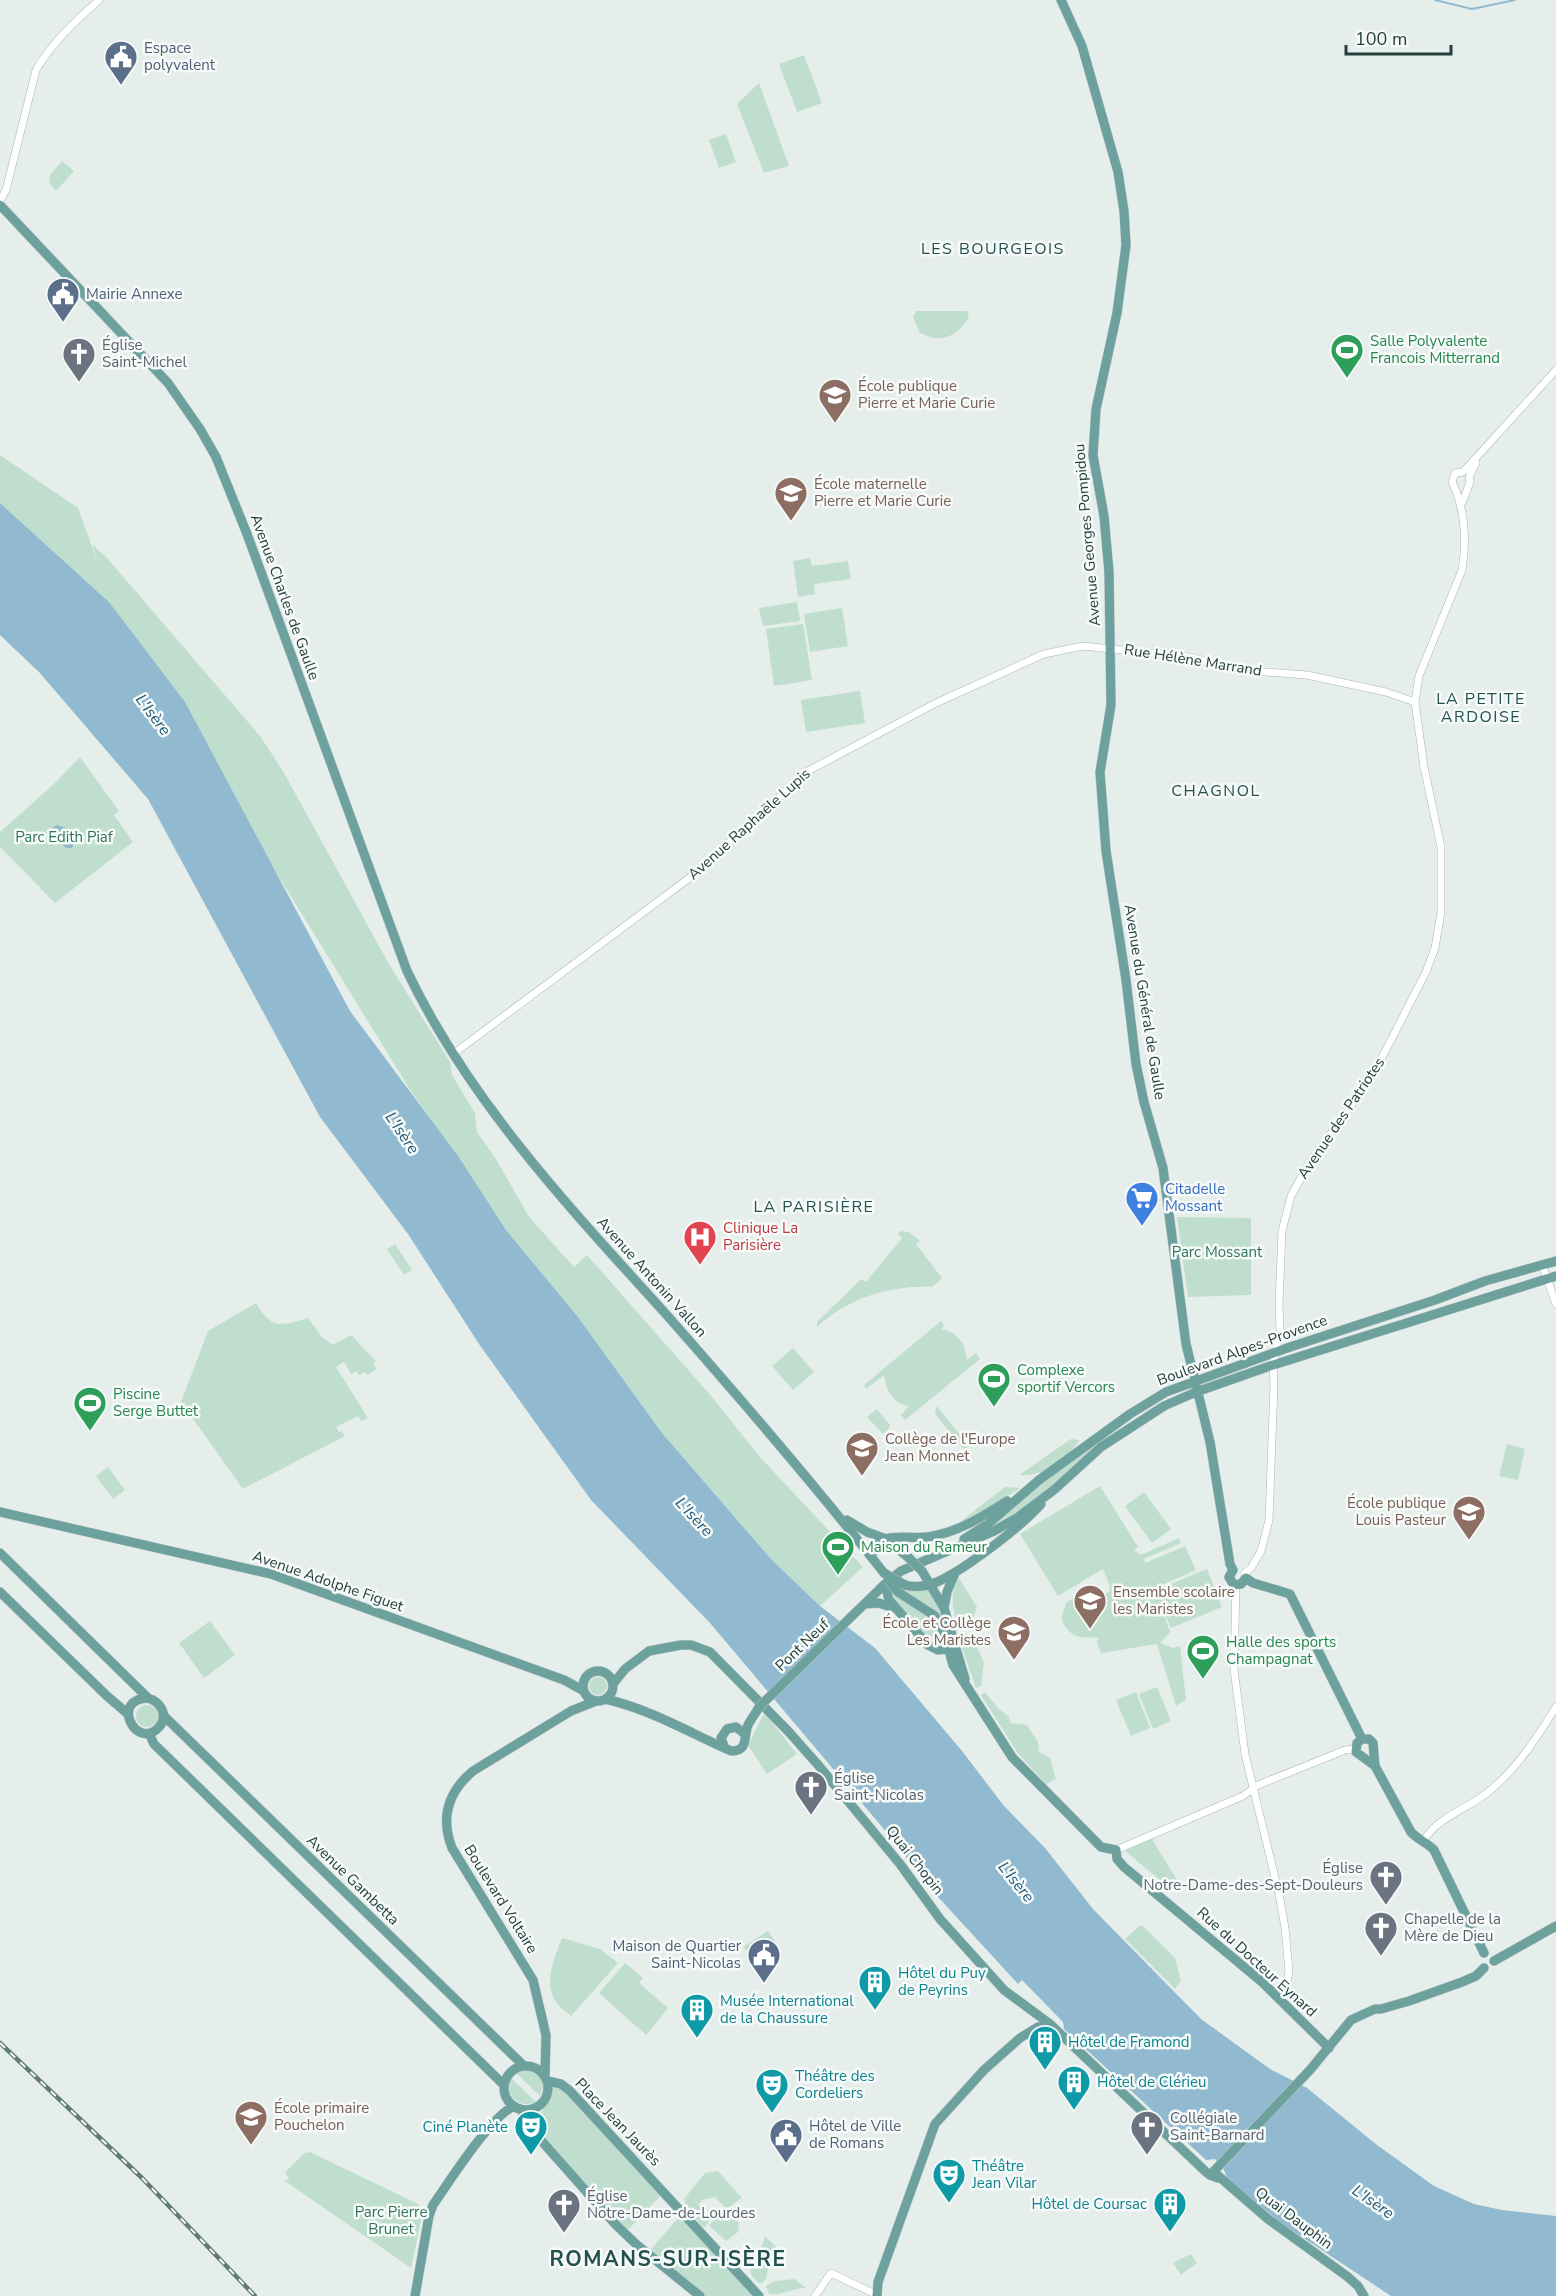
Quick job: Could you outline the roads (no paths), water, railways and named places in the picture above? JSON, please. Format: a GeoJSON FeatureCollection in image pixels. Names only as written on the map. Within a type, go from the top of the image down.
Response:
{"type":"FeatureCollection","features":[{"type":"Feature","properties":{"kind":"main road","name":"Avenue Georges Pompidou"},"geometry":{"type":"LineString","coordinates":[[1062,0],[1082,45],[1092,75],[1118,172],[1124,211],[1126,245],[1123,270],[1117,313],[1096,409],[1093,455],[1104,516],[1111,648]]}},
{"type":"Feature","properties":{"kind":"main road","name":"Avenue Charles de Gaulle"},"geometry":{"type":"LineString","coordinates":[[0,203],[168,383],[211,448],[247,534],[407,971],[430,1017],[453,1054]]}},
{"type":"Feature","properties":{"kind":"main road","name":"Avenue du Général de Gaulle"},"geometry":{"type":"LineString","coordinates":[[1111,648],[1111,705],[1100,772],[1106,851],[1126,980],[1136,1064],[1144,1102],[1163,1168],[1186,1344],[1210,1442],[1230,1564],[1233,1570]]}},
{"type":"Feature","properties":{"kind":"main road","name":"Avenue Antonin Vallon"},"geometry":{"type":"LineString","coordinates":[[453,1054],[540,1173],[716,1370],[838,1514],[882,1571],[902,1589]]}},
{"type":"Feature","properties":{"kind":"main road","name":"Boulevard Alpes-Provence"},"geometry":{"type":"LineString","coordinates":[[865,1604],[901,1571],[994,1531],[1017,1518],[1055,1489],[1087,1459],[1136,1422],[1195,1387],[1276,1351],[1435,1300],[1485,1281],[1556,1261]]}},
{"type":"Feature","properties":{"kind":"main road","name":"Boulevard Alpes-Provence"},"geometry":{"type":"LineString","coordinates":[[942,1552],[988,1524],[1027,1489],[1143,1405],[1166,1392],[1195,1387],[1272,1365],[1551,1277]]}},
{"type":"Feature","properties":{"kind":"main road"},"geometry":{"type":"LineString","coordinates":[[871,1557],[877,1546],[886,1539],[925,1538],[953,1531],[980,1518],[1027,1489]]}},
{"type":"Feature","properties":{"kind":"main road"},"geometry":{"type":"LineString","coordinates":[[902,1589],[931,1584],[956,1570],[1021,1523],[1055,1489]]}},
{"type":"Feature","properties":{"kind":"main road","name":"Avenue Adolphe Figuet"},"geometry":{"type":"LineString","coordinates":[[0,1512],[271,1574],[564,1680],[585,1693]]}},
{"type":"Feature","properties":{"kind":"main road"},"geometry":{"type":"LineString","coordinates":[[838,1514],[858,1527],[886,1539],[922,1571],[944,1608],[953,1665],[1003,1744],[1022,1769],[1101,1847],[1116,1850]]}},
{"type":"Feature","properties":{"kind":"main road","name":"Avenue Adolphe Figuet"},"geometry":{"type":"LineString","coordinates":[[0,1518],[42,1523]]}},
{"type":"Feature","properties":{"kind":"main road","name":"Avenue Gambetta"},"geometry":{"type":"LineString","coordinates":[[0,1553],[148,1698],[160,1705],[164,1715],[528,2066]]}},
{"type":"Feature","properties":{"kind":"main road"},"geometry":{"type":"LineString","coordinates":[[1245,1576],[1241,1584],[1236,1585],[1230,1580],[1230,1573],[1241,1569],[1252,1583],[1277,1588],[1290,1594],[1362,1739]]}},
{"type":"Feature","properties":{"kind":"main road"},"geometry":{"type":"LineString","coordinates":[[944,1608],[950,1583],[956,1570]]}},
{"type":"Feature","properties":{"kind":"main road"},"geometry":{"type":"LineString","coordinates":[[885,1584],[886,1595],[928,1645],[938,1650],[952,1648]]}},
{"type":"Feature","properties":{"kind":"main road"},"geometry":{"type":"LineString","coordinates":[[902,1589],[935,1616],[952,1648]]}},
{"type":"Feature","properties":{"kind":"main road"},"geometry":{"type":"LineString","coordinates":[[0,1592],[128,1714]]}},
{"type":"Feature","properties":{"kind":"main road"},"geometry":{"type":"LineString","coordinates":[[865,1604],[879,1603],[896,1609]]}},
{"type":"Feature","properties":{"kind":"main road","name":"Pont Neuf"},"geometry":{"type":"LineString","coordinates":[[736,1727],[865,1604]]}},
{"type":"Feature","properties":{"kind":"main road","name":"Quai Chopin"},"geometry":{"type":"LineString","coordinates":[[625,1669],[646,1653],[681,1645],[691,1645],[710,1652],[789,1731],[900,1864],[940,1919],[1004,1990],[1013,1999],[1050,2024],[1200,2164]]}},
{"type":"Feature","properties":{"kind":"main road"},"geometry":{"type":"LineString","coordinates":[[625,1669],[608,1674],[594,1671],[584,1680],[585,1693],[600,1700],[628,1704],[731,1751],[739,1750],[744,1745],[745,1734],[736,1727],[727,1729],[715,1737],[699,1735]]}},
{"type":"Feature","properties":{"kind":"main road"},"geometry":{"type":"LineString","coordinates":[[600,1700],[625,1669]]}},
{"type":"Feature","properties":{"kind":"main road"},"geometry":{"type":"LineString","coordinates":[[608,1674],[613,1686],[628,1704]]}},
{"type":"Feature","properties":{"kind":"main road","name":"Avenue Adolphe Figuet"},"geometry":{"type":"LineString","coordinates":[[564,1680],[584,1680]]}},
{"type":"Feature","properties":{"kind":"main road","name":"Boulevard Voltaire"},"geometry":{"type":"LineString","coordinates":[[571,1711],[585,1693]]}},
{"type":"Feature","properties":{"kind":"main road"},"geometry":{"type":"LineString","coordinates":[[148,1698],[137,1700],[128,1714],[129,1721],[136,1730],[149,1733],[160,1727],[164,1715]]}},
{"type":"Feature","properties":{"kind":"main road","name":"Boulevard Voltaire"},"geometry":{"type":"LineString","coordinates":[[546,2078],[546,2035],[533,1980],[452,1848],[448,1836],[447,1814],[452,1795],[463,1779],[473,1771],[571,1711],[600,1700]]}},
{"type":"Feature","properties":{"kind":"main road","name":"Pont Neuf"},"geometry":{"type":"LineString","coordinates":[[745,1734],[759,1707]]}},
{"type":"Feature","properties":{"kind":"main road"},"geometry":{"type":"LineString","coordinates":[[149,1733],[154,1744],[504,2085],[507,2099],[502,2114],[433,2205],[415,2296]]}},
{"type":"Feature","properties":{"kind":"main road"},"geometry":{"type":"LineString","coordinates":[[722,1734],[724,1746]]}},
{"type":"Feature","properties":{"kind":"main road"},"geometry":{"type":"LineString","coordinates":[[1370,1755],[1358,1755],[1357,1743],[1362,1739],[1369,1739],[1373,1743],[1370,1755],[1375,1766],[1411,1832],[1434,1850],[1484,1953]]}},
{"type":"Feature","properties":{"kind":"main road","name":"Rue du Docteur Eynard"},"geometry":{"type":"LineString","coordinates":[[1116,1850],[1117,1859],[1124,1867],[1218,1944],[1283,2002],[1329,2048]]}},
{"type":"Feature","properties":{"kind":"main road"},"geometry":{"type":"LineString","coordinates":[[1216,2173],[1355,2018],[1375,2009],[1400,2004],[1476,1976],[1484,1968],[1492,1966],[1494,1961],[1556,1926]]}},
{"type":"Feature","properties":{"kind":"main road"},"geometry":{"type":"LineString","coordinates":[[1484,1953],[1492,1955],[1494,1961]]}},
{"type":"Feature","properties":{"kind":"main road"},"geometry":{"type":"LineString","coordinates":[[1484,1953],[1478,1961],[1484,1968]]}},
{"type":"Feature","properties":{"kind":"main road"},"geometry":{"type":"LineString","coordinates":[[1038,2015],[1038,2027]]}},
{"type":"Feature","properties":{"kind":"main road"},"geometry":{"type":"LineString","coordinates":[[877,2295],[878,2282],[935,2124],[984,2070],[1020,2038],[1038,2027],[1050,2024]]}},
{"type":"Feature","properties":{"kind":"main road"},"geometry":{"type":"LineString","coordinates":[[504,2085],[511,2072],[528,2066],[545,2056]]}},
{"type":"Feature","properties":{"kind":"main road"},"geometry":{"type":"LineString","coordinates":[[502,2114],[517,2108],[532,2109],[543,2103],[548,2093],[546,2078],[528,2066]]}},
{"type":"Feature","properties":{"kind":"main road","name":"Place Jean Jaurès"},"geometry":{"type":"LineString","coordinates":[[546,2078],[561,2084],[570,2091],[759,2296]]}},
{"type":"Feature","properties":{"kind":"main road"},"geometry":{"type":"LineString","coordinates":[[507,2099],[517,2108],[531,2130],[616,2225],[700,2296]]}},
{"type":"Feature","properties":{"kind":"main road","name":"Quai Dauphin"},"geometry":{"type":"LineString","coordinates":[[1200,2164],[1216,2173],[1268,2219],[1348,2277],[1358,2286],[1364,2296]]}},
{"type":"Feature","properties":{"kind":"street"},"geometry":{"type":"LineString","coordinates":[[0,203],[6,190],[36,70],[63,33],[99,0]]}},
{"type":"Feature","properties":{"kind":"street"},"geometry":{"type":"LineString","coordinates":[[1466,474],[1504,427],[1556,370]]}},
{"type":"Feature","properties":{"kind":"street"},"geometry":{"type":"LineString","coordinates":[[1461,505],[1452,482],[1457,472],[1466,474]]}},
{"type":"Feature","properties":{"kind":"street"},"geometry":{"type":"LineString","coordinates":[[1461,505],[1470,482],[1466,474]]}},
{"type":"Feature","properties":{"kind":"street"},"geometry":{"type":"LineString","coordinates":[[1456,488],[1461,490],[1466,488]]}},
{"type":"Feature","properties":{"kind":"street","name":"Avenue des Patriotes"},"geometry":{"type":"LineString","coordinates":[[1245,1576],[1261,1551],[1269,1520],[1274,1385],[1272,1365],[1281,1331],[1279,1304],[1282,1232],[1291,1196],[1308,1165],[1373,1075],[1426,972],[1438,934],[1442,886],[1441,847],[1422,756],[1415,702],[1422,668],[1462,570],[1465,555],[1461,505]]}},
{"type":"Feature","properties":{"kind":"street","name":"Avenue Raphaële Lupis"},"geometry":{"type":"LineString","coordinates":[[453,1054],[688,879],[794,782],[815,766],[936,703],[1019,664],[1071,647],[1111,648]]}},
{"type":"Feature","properties":{"kind":"street","name":"Rue Hélène Marrand"},"geometry":{"type":"LineString","coordinates":[[1111,648],[1189,657],[1239,670],[1307,675],[1386,692],[1415,702]]}},
{"type":"Feature","properties":{"kind":"street"},"geometry":{"type":"LineString","coordinates":[[1542,1264],[1551,1277],[1556,1304]]}},
{"type":"Feature","properties":{"kind":"street"},"geometry":{"type":"LineString","coordinates":[[1236,1585],[1234,1670],[1243,1743],[1285,1928],[1289,1971],[1283,2002]]}},
{"type":"Feature","properties":{"kind":"street"},"geometry":{"type":"LineString","coordinates":[[1419,1838],[1486,1793],[1518,1763],[1556,1707]]}},
{"type":"Feature","properties":{"kind":"street"},"geometry":{"type":"LineString","coordinates":[[1116,1850],[1345,1750],[1356,1749]]}},
{"type":"Feature","properties":{"kind":"street"},"geometry":{"type":"LineString","coordinates":[[814,2296],[831,2273],[877,2295]]}},
{"type":"Feature","properties":{"kind":"water","name":"L'Isère"},"geometry":{"type":"Polygon","coordinates":[[[0,503],[109,602],[185,702],[350,1011],[458,1156],[506,1230],[578,1317],[662,1433],[771,1559],[820,1606],[875,1648],[962,1751],[1004,1806],[1045,1848],[1093,1909],[1201,2019],[1270,2069],[1307,2088],[1377,2145],[1434,2186],[1474,2204],[1502,2210],[1556,2216],[1556,2296],[1391,2296],[1281,2223],[1227,2178],[1215,2159],[1206,2160],[1064,2029],[1063,2022],[1022,1980],[1018,1984],[939,1898],[710,1623],[591,1500],[479,1344],[408,1234],[320,1117],[148,799],[39,672],[0,635],[0,503]]]}},
{"type":"Feature","properties":{"kind":"water"},"geometry":{"type":"Polygon","coordinates":[[[57,825],[75,831],[77,837],[72,848],[66,848],[62,844],[63,839],[67,836],[52,828],[57,825]]]}},
{"type":"Feature","properties":{"kind":"waterway"},"geometry":{"type":"LineString","coordinates":[[1435,0],[1472,9],[1515,0]]}},
{"type":"Feature","properties":{"kind":"railway"},"geometry":{"type":"LineString","coordinates":[[0,2043],[142,2178],[255,2296]]}},
{"type":"Feature","properties":{"kind":"place","name":"Espace polyvalent"},"geometry":{"type":"Point","coordinates":[121,86]}},
{"type":"Feature","properties":{"kind":"place","name":"Mairie Annexe"},"geometry":{"type":"Point","coordinates":[63,323]}},
{"type":"Feature","properties":{"kind":"place","name":"Salle Polyvalente Francois Mitterrand"},"geometry":{"type":"Point","coordinates":[1347,379]}},
{"type":"Feature","properties":{"kind":"place","name":"Église Saint-Michel"},"geometry":{"type":"Point","coordinates":[79,383]}},
{"type":"Feature","properties":{"kind":"place","name":"École publique Pierre et Marie Curie"},"geometry":{"type":"Point","coordinates":[835,424]}},
{"type":"Feature","properties":{"kind":"place","name":"École maternelle Pierre et Marie Curie"},"geometry":{"type":"Point","coordinates":[791,522]}},
{"type":"Feature","properties":{"kind":"place","name":"Citadelle Mossant"},"geometry":{"type":"Point","coordinates":[1142,1227]}},
{"type":"Feature","properties":{"kind":"place","name":"Clinique La Parisière"},"geometry":{"type":"Point","coordinates":[700,1266]}},
{"type":"Feature","properties":{"kind":"place","name":"Complexe sportif Vercors"},"geometry":{"type":"Point","coordinates":[994,1408]}},
{"type":"Feature","properties":{"kind":"place","name":"Piscine Serge Buttet"},"geometry":{"type":"Point","coordinates":[90,1432]}},
{"type":"Feature","properties":{"kind":"place","name":"Collège de l'Europe Jean Monnet"},"geometry":{"type":"Point","coordinates":[862,1477]}},
{"type":"Feature","properties":{"kind":"place","name":"École publique Louis Pasteur"},"geometry":{"type":"Point","coordinates":[1469,1541]}},
{"type":"Feature","properties":{"kind":"place","name":"Maison du Rameur"},"geometry":{"type":"Point","coordinates":[838,1576]}},
{"type":"Feature","properties":{"kind":"place","name":"Ensemble scolaire les Maristes"},"geometry":{"type":"Point","coordinates":[1090,1630]}},
{"type":"Feature","properties":{"kind":"place","name":"École et Collège Les Maristes"},"geometry":{"type":"Point","coordinates":[1014,1661]}},
{"type":"Feature","properties":{"kind":"place","name":"Halle des sports Champagnat"},"geometry":{"type":"Point","coordinates":[1203,1680]}},
{"type":"Feature","properties":{"kind":"place","name":"Église Saint-Nicolas"},"geometry":{"type":"Point","coordinates":[811,1816]}},
{"type":"Feature","properties":{"kind":"place","name":"Église Notre-Dame-des-Sept-Douleurs"},"geometry":{"type":"Point","coordinates":[1386,1906]}},
{"type":"Feature","properties":{"kind":"place","name":"Chapelle de la Mère de Dieu"},"geometry":{"type":"Point","coordinates":[1381,1957]}},
{"type":"Feature","properties":{"kind":"place","name":"Maison de Quartier Saint-Nicolas"},"geometry":{"type":"Point","coordinates":[764,1984]}},
{"type":"Feature","properties":{"kind":"place","name":"Hôtel du Puy de Peyrins"},"geometry":{"type":"Point","coordinates":[875,2011]}},
{"type":"Feature","properties":{"kind":"place","name":"Musée International de la Chaussure"},"geometry":{"type":"Point","coordinates":[697,2039]}},
{"type":"Feature","properties":{"kind":"place","name":"Hôtel de Framond"},"geometry":{"type":"Point","coordinates":[1045,2071]}},
{"type":"Feature","properties":{"kind":"place","name":"Hôtel de Clérieu"},"geometry":{"type":"Point","coordinates":[1074,2111]}},
{"type":"Feature","properties":{"kind":"place","name":"Théâtre des Cordeliers"},"geometry":{"type":"Point","coordinates":[772,2114]}},
{"type":"Feature","properties":{"kind":"place","name":"École primaire Pouchelon"},"geometry":{"type":"Point","coordinates":[251,2146]}},
{"type":"Feature","properties":{"kind":"place","name":"Ciné Planète"},"geometry":{"type":"Point","coordinates":[531,2156]}},
{"type":"Feature","properties":{"kind":"place","name":"Collégiale Saint-Barnard"},"geometry":{"type":"Point","coordinates":[1147,2156]}},
{"type":"Feature","properties":{"kind":"place","name":"Hôtel de Ville de Romans"},"geometry":{"type":"Point","coordinates":[786,2164]}},
{"type":"Feature","properties":{"kind":"place","name":"Théâtre Jean Vilar"},"geometry":{"type":"Point","coordinates":[949,2204]}},
{"type":"Feature","properties":{"kind":"place","name":"Hôtel de Coursac"},"geometry":{"type":"Point","coordinates":[1170,2233]}},
{"type":"Feature","properties":{"kind":"place","name":"Église Notre-Dame-de-Lourdes"},"geometry":{"type":"Point","coordinates":[564,2234]}},
{"type":"Feature","properties":{"kind":"district","name":"LES BOURGEOIS"},"geometry":{"type":"Point","coordinates":[993,249]}},
{"type":"Feature","properties":{"kind":"district","name":"LA PETITE ARDOISE"},"geometry":{"type":"Point","coordinates":[1481,708]}},
{"type":"Feature","properties":{"kind":"district","name":"CHAGNOL"},"geometry":{"type":"Point","coordinates":[1216,791]}},
{"type":"Feature","properties":{"kind":"district","name":"LA PARISIÈRE"},"geometry":{"type":"Point","coordinates":[814,1207]}},
{"type":"Feature","properties":{"kind":"district","name":"ROMANS-SUR-ISÈRE"},"geometry":{"type":"Point","coordinates":[668,2259]}},
{"type":"Feature","properties":{"kind":"park label","name":"Parc Edith Piaf"},"geometry":{"type":"Point","coordinates":[64,837]}},
{"type":"Feature","properties":{"kind":"park label","name":"Parc Mossant"},"geometry":{"type":"Point","coordinates":[1217,1252]}},
{"type":"Feature","properties":{"kind":"park label","name":"Parc Pierre Brunet"},"geometry":{"type":"Point","coordinates":[391,2220]}}]}
